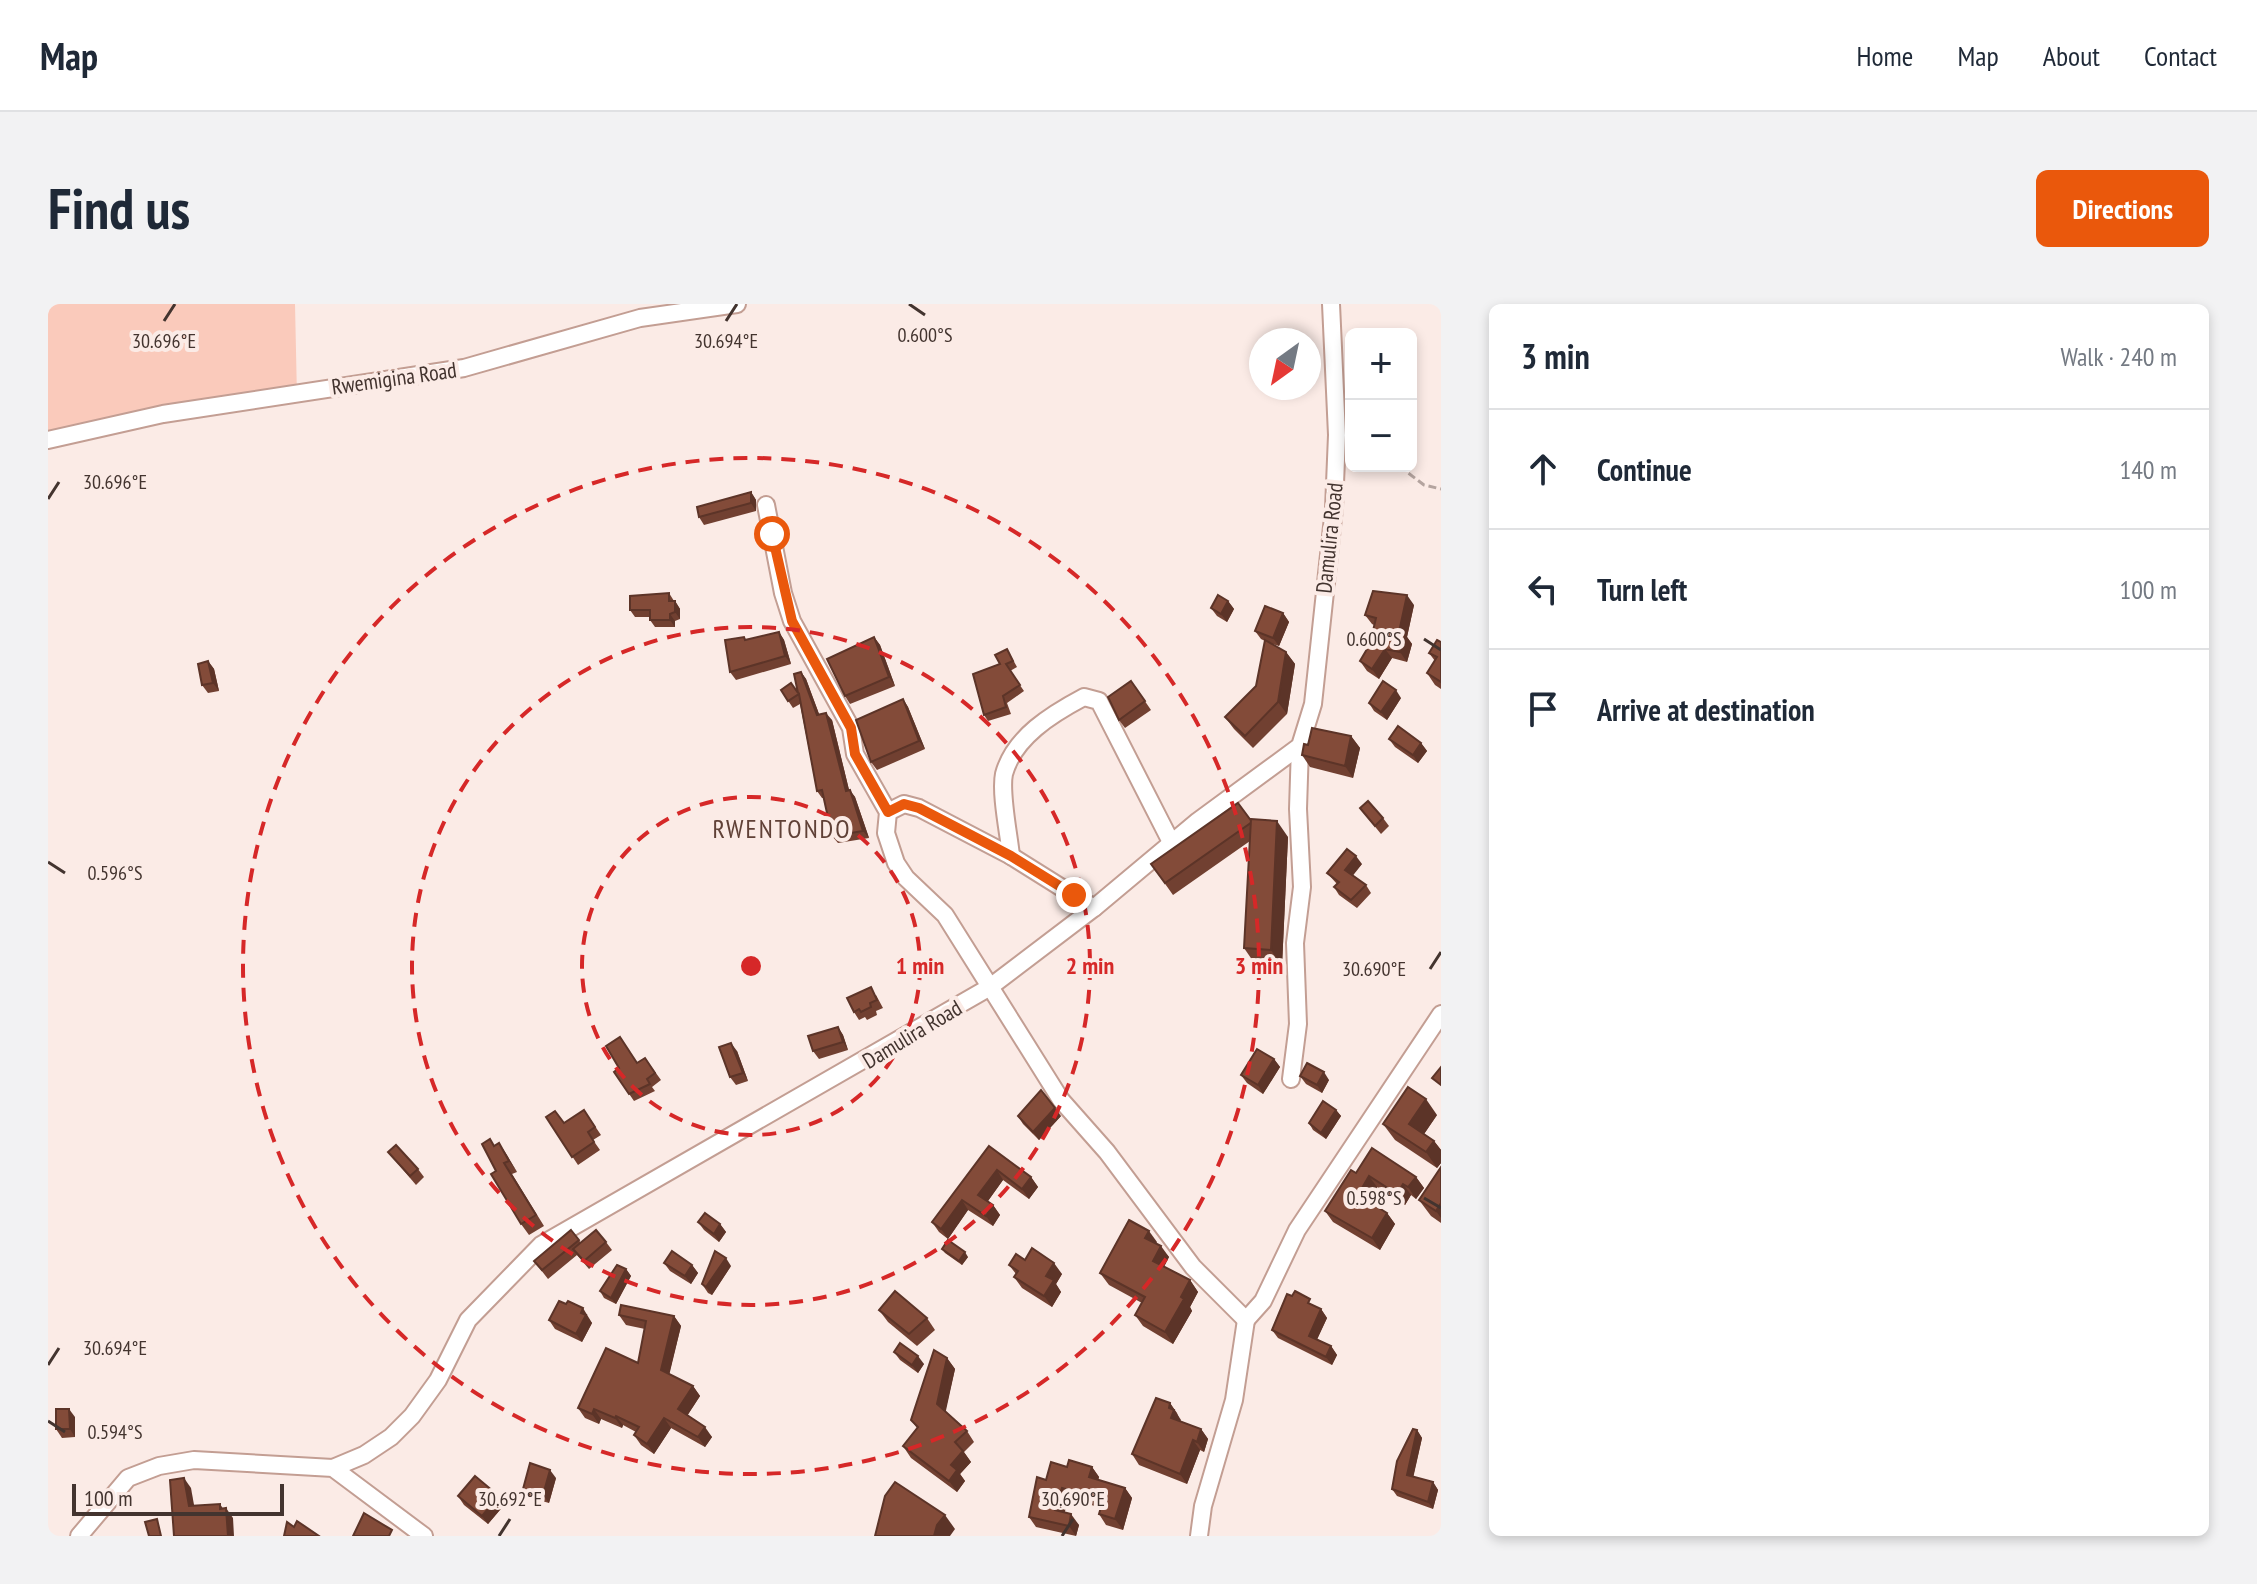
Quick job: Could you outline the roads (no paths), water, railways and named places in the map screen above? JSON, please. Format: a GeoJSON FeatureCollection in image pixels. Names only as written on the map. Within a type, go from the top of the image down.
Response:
{"type":"FeatureCollection","features":[{"type":"Feature","properties":{"kind":"street","name":"Rwemigina Road"},"geometry":{"type":"LineString","coordinates":[[48,440],[163,414],[464,368],[640,318],[737,304]]}},
{"type":"Feature","properties":{"kind":"street","name":"Damulira Road"},"geometry":{"type":"LineString","coordinates":[[333,1468],[364,1455],[391,1437],[412,1416],[438,1380],[468,1320],[541,1245],[990,987],[1094,908],[1171,842],[1300,746],[1313,704],[1334,508],[1337,420],[1331,304]]}},
{"type":"Feature","properties":{"kind":"street"},"geometry":{"type":"LineString","coordinates":[[766,505],[783,593],[792,621],[851,728],[855,754],[888,812],[886,833],[896,863],[906,878],[945,915],[1061,1100],[1107,1152],[1193,1267],[1246,1320]]}},
{"type":"Feature","properties":{"kind":"street"},"geometry":{"type":"LineString","coordinates":[[1011,856],[1004,776],[1017,746],[1040,724],[1084,697],[1099,701],[1171,842]]}},
{"type":"Feature","properties":{"kind":"street"},"geometry":{"type":"LineString","coordinates":[[1291,1079],[1298,1024],[1295,943],[1302,887],[1298,809],[1300,746]]}},
{"type":"Feature","properties":{"kind":"street"},"geometry":{"type":"LineString","coordinates":[[888,812],[904,804],[919,808],[1011,856],[1094,908]]}},
{"type":"Feature","properties":{"kind":"street"},"geometry":{"type":"LineString","coordinates":[[1199,1536],[1203,1506],[1234,1400],[1246,1320],[1263,1301],[1297,1230],[1441,1014]]}},
{"type":"Feature","properties":{"kind":"street"},"geometry":{"type":"LineString","coordinates":[[79,1536],[128,1478],[159,1466],[194,1460],[333,1468],[424,1536]]}},
{"type":"Feature","properties":{"kind":"district","name":"RWENTONDO"},"geometry":{"type":"Point","coordinates":[782,828]}}]}
